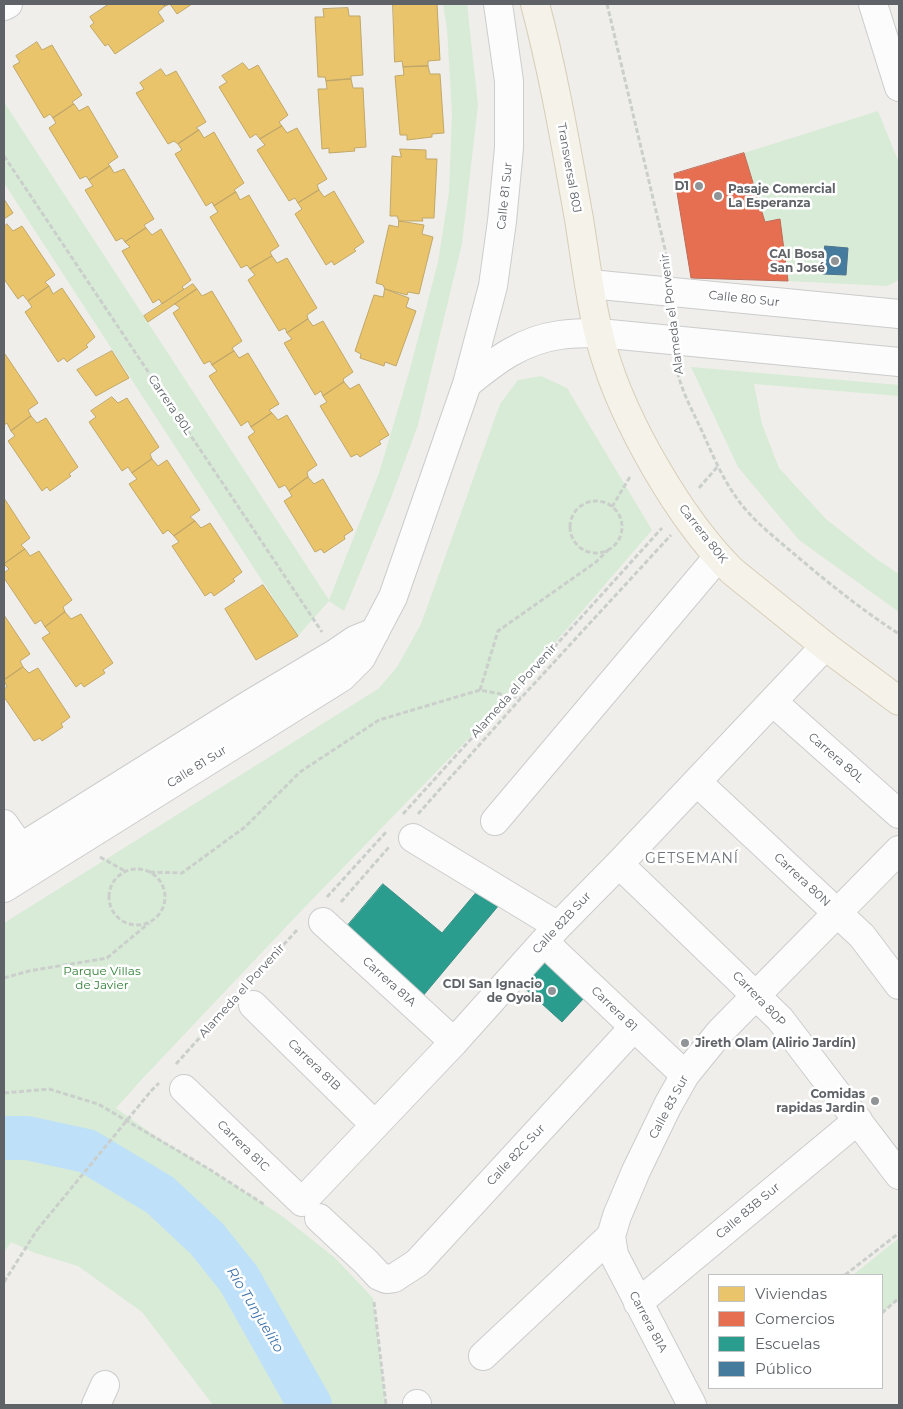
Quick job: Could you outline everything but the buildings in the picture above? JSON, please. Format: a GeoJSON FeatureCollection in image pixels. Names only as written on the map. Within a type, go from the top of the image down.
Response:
{"type":"FeatureCollection","features":[{"type":"Feature","properties":{"kind":"main road","name":"Transversal 80J"},"geometry":{"type":"LineString","coordinates":[[535,4],[568,160],[599,333]]}},
{"type":"Feature","properties":{"kind":"main road","name":"Carrera 80K"},"geometry":{"type":"LineString","coordinates":[[599,333],[612,375],[646,450],[681,507],[718,557],[760,594],[825,646],[899,701]]}},
{"type":"Feature","properties":{"kind":"street"},"geometry":{"type":"LineString","coordinates":[[4,6],[8,4]]}},
{"type":"Feature","properties":{"kind":"street","name":"Calle 81 Sur"},"geometry":{"type":"LineString","coordinates":[[4,888],[342,677],[361,658],[393,597],[468,384],[493,286],[510,148],[509,81],[498,4]]}},
{"type":"Feature","properties":{"kind":"street"},"geometry":{"type":"LineString","coordinates":[[873,4],[899,87]]}},
{"type":"Feature","properties":{"kind":"street","name":"Calle 80 Sur"},"geometry":{"type":"LineString","coordinates":[[590,284],[899,314]]}},
{"type":"Feature","properties":{"kind":"street"},"geometry":{"type":"LineString","coordinates":[[468,384],[495,361],[516,348],[537,340],[560,335],[599,333],[899,362]]}},
{"type":"Feature","properties":{"kind":"street"},"geometry":{"type":"LineString","coordinates":[[495,821],[718,557]]}},
{"type":"Feature","properties":{"kind":"street","name":"Calle 81 Sur"},"geometry":{"type":"LineString","coordinates":[[12,853],[355,640],[375,632]]}},
{"type":"Feature","properties":{"kind":"street","name":"Calle 82B Sur"},"geometry":{"type":"LineString","coordinates":[[311,1210],[375,1125],[454,1042],[551,934],[620,864],[825,646]]}},
{"type":"Feature","properties":{"kind":"street","name":"Carrera 80L"},"geometry":{"type":"LineString","coordinates":[[773,702],[899,814]]}},
{"type":"Feature","properties":{"kind":"street","name":"Carrera 80N"},"geometry":{"type":"LineString","coordinates":[[697,782],[862,936],[899,985]]}},
{"type":"Feature","properties":{"kind":"street"},"geometry":{"type":"LineString","coordinates":[[4,824],[12,853]]}},
{"type":"Feature","properties":{"kind":"street"},"geometry":{"type":"LineString","coordinates":[[402,829],[551,934]]}},
{"type":"Feature","properties":{"kind":"street","name":"Calle 83 Sur"},"geometry":{"type":"LineString","coordinates":[[483,1356],[611,1236],[636,1171],[684,1075],[720,1032],[899,850]]}},
{"type":"Feature","properties":{"kind":"street","name":"Carrera 80P"},"geometry":{"type":"LineString","coordinates":[[620,864],[780,1018],[899,1174]]}},
{"type":"Feature","properties":{"kind":"street","name":"Carrera 81A"},"geometry":{"type":"LineString","coordinates":[[315,917],[454,1042]]}},
{"type":"Feature","properties":{"kind":"street","name":"Carrera 81"},"geometry":{"type":"LineString","coordinates":[[551,934],[634,1027],[684,1075]]}},
{"type":"Feature","properties":{"kind":"street","name":"Carrera 81B"},"geometry":{"type":"LineString","coordinates":[[247,995],[375,1125]]}},
{"type":"Feature","properties":{"kind":"street","name":"Calle 82C Sur"},"geometry":{"type":"LineString","coordinates":[[394,1278],[417,1263],[634,1027]]}},
{"type":"Feature","properties":{"kind":"street","name":"Carrera 81C"},"geometry":{"type":"LineString","coordinates":[[173,1079],[379,1276],[386,1279],[394,1278]]}},
{"type":"Feature","properties":{"kind":"street","name":"Calle 83B Sur"},"geometry":{"type":"LineString","coordinates":[[638,1303],[858,1120]]}},
{"type":"Feature","properties":{"kind":"street","name":"Carrera 81A"},"geometry":{"type":"LineString","coordinates":[[611,1236],[614,1255],[692,1405]]}},
{"type":"Feature","properties":{"kind":"path","name":"Alameda el Porvenir"},"geometry":{"type":"LineString","coordinates":[[607,4],[664,249],[669,292]]}},
{"type":"Feature","properties":{"kind":"path","name":"Carrera 80L"},"geometry":{"type":"LineString","coordinates":[[4,156],[336,653]]}},
{"type":"Feature","properties":{"kind":"path","name":"Alameda el Porvenir"},"geometry":{"type":"LineString","coordinates":[[4,1282],[37,1230],[151,1091],[173,1079],[315,917],[402,829],[510,696],[718,466],[680,383],[674,340]]}},
{"type":"Feature","properties":{"kind":"path"},"geometry":{"type":"LineString","coordinates":[[718,466],[736,497],[772,536],[821,577],[899,634]]}},
{"type":"Feature","properties":{"kind":"path"},"geometry":{"type":"LineString","coordinates":[[612,507],[632,474]]}},
{"type":"Feature","properties":{"kind":"path"},"geometry":{"type":"LineString","coordinates":[[480,690],[498,631],[596,562],[615,545],[620,538],[622,530],[618,513],[605,502],[587,502],[574,512],[569,528],[571,537],[583,550],[599,553],[608,550]]}},
{"type":"Feature","properties":{"kind":"path"},"geometry":{"type":"LineString","coordinates":[[315,917],[402,829],[671,534]]}},
{"type":"Feature","properties":{"kind":"path"},"geometry":{"type":"LineString","coordinates":[[154,919],[146,924],[127,923],[113,911],[109,893],[112,884],[125,871],[134,869],[150,872],[182,873],[245,826],[300,772],[379,720],[480,690],[521,698]]}},
{"type":"Feature","properties":{"kind":"path"},"geometry":{"type":"LineString","coordinates":[[4,978],[29,971],[107,958],[154,919],[164,904],[165,894],[163,886],[158,878],[150,872]]}},
{"type":"Feature","properties":{"kind":"path"},"geometry":{"type":"LineString","coordinates":[[4,1092],[49,1089],[98,1104],[201,1164],[266,1206]]}},
{"type":"Feature","properties":{"kind":"path"},"geometry":{"type":"LineString","coordinates":[[846,1274],[899,1233]]}},
{"type":"Feature","properties":{"kind":"path"},"geometry":{"type":"LineString","coordinates":[[366,1262],[373,1298],[386,1405]]}},
{"type":"Feature","properties":{"kind":"path"},"geometry":{"type":"LineString","coordinates":[[883,1312],[899,1298]]}},
{"type":"Feature","properties":{"kind":"green space"},"geometry":{"type":"Polygon","coordinates":[[[443,4],[467,4],[478,105],[462,244],[418,425],[391,498],[344,611],[329,601],[298,636],[4,183],[4,102],[329,600],[379,473],[410,369],[438,262],[449,192],[452,113],[447,29],[443,4]]]}},
{"type":"Feature","properties":{"kind":"green space"},"geometry":{"type":"Polygon","coordinates":[[[878,111],[899,163],[899,277],[897,281],[887,286],[788,281],[765,222],[744,153],[878,111]]]}},
{"type":"Feature","properties":{"kind":"green space"},"geometry":{"type":"Polygon","coordinates":[[[691,367],[899,385],[899,396],[754,384],[762,424],[779,468],[826,519],[875,558],[899,574],[899,612],[799,540],[738,467],[691,367]]]}},
{"type":"Feature","properties":{"kind":"green space","name":"Parque Villas de Javier"},"geometry":{"type":"Polygon","coordinates":[[[541,376],[567,388],[652,530],[503,703],[303,909],[116,1108],[155,1136],[282,1216],[334,1257],[373,1298],[386,1405],[213,1405],[142,1312],[78,1266],[35,1253],[11,1242],[4,1252],[4,923],[378,689],[397,667],[421,624],[500,404],[518,380],[541,376]]]}},
{"type":"Feature","properties":{"kind":"green space"},"geometry":{"type":"Polygon","coordinates":[[[899,1238],[899,1298],[883,1312],[883,1274],[854,1274],[899,1238]]]}},
{"type":"Feature","properties":{"kind":"waterway","name":"Río Tunjuelito"},"geometry":{"type":"LineString","coordinates":[[4,1138],[27,1138],[87,1151],[160,1195],[207,1239],[239,1279],[310,1405]]}},
{"type":"Feature","properties":{"kind":"place","name":"D1"},"geometry":{"type":"Point","coordinates":[699,186]}},
{"type":"Feature","properties":{"kind":"place","name":"Pasaje Comercial La Esperanza"},"geometry":{"type":"Point","coordinates":[718,196]}},
{"type":"Feature","properties":{"kind":"place","name":"CAI Bosa San José"},"geometry":{"type":"Point","coordinates":[835,261]}},
{"type":"Feature","properties":{"kind":"place","name":"CDI San Ignacio de Oyola"},"geometry":{"type":"Point","coordinates":[552,991]}},
{"type":"Feature","properties":{"kind":"place","name":"Jireth Olam (Alirio Jardín)"},"geometry":{"type":"Point","coordinates":[685,1043]}},
{"type":"Feature","properties":{"kind":"place","name":"Comidas rapidas Jardin"},"geometry":{"type":"Point","coordinates":[875,1101]}},
{"type":"Feature","properties":{"kind":"district","name":"GETSEMANÍ"},"geometry":{"type":"Point","coordinates":[692,859]}}]}
